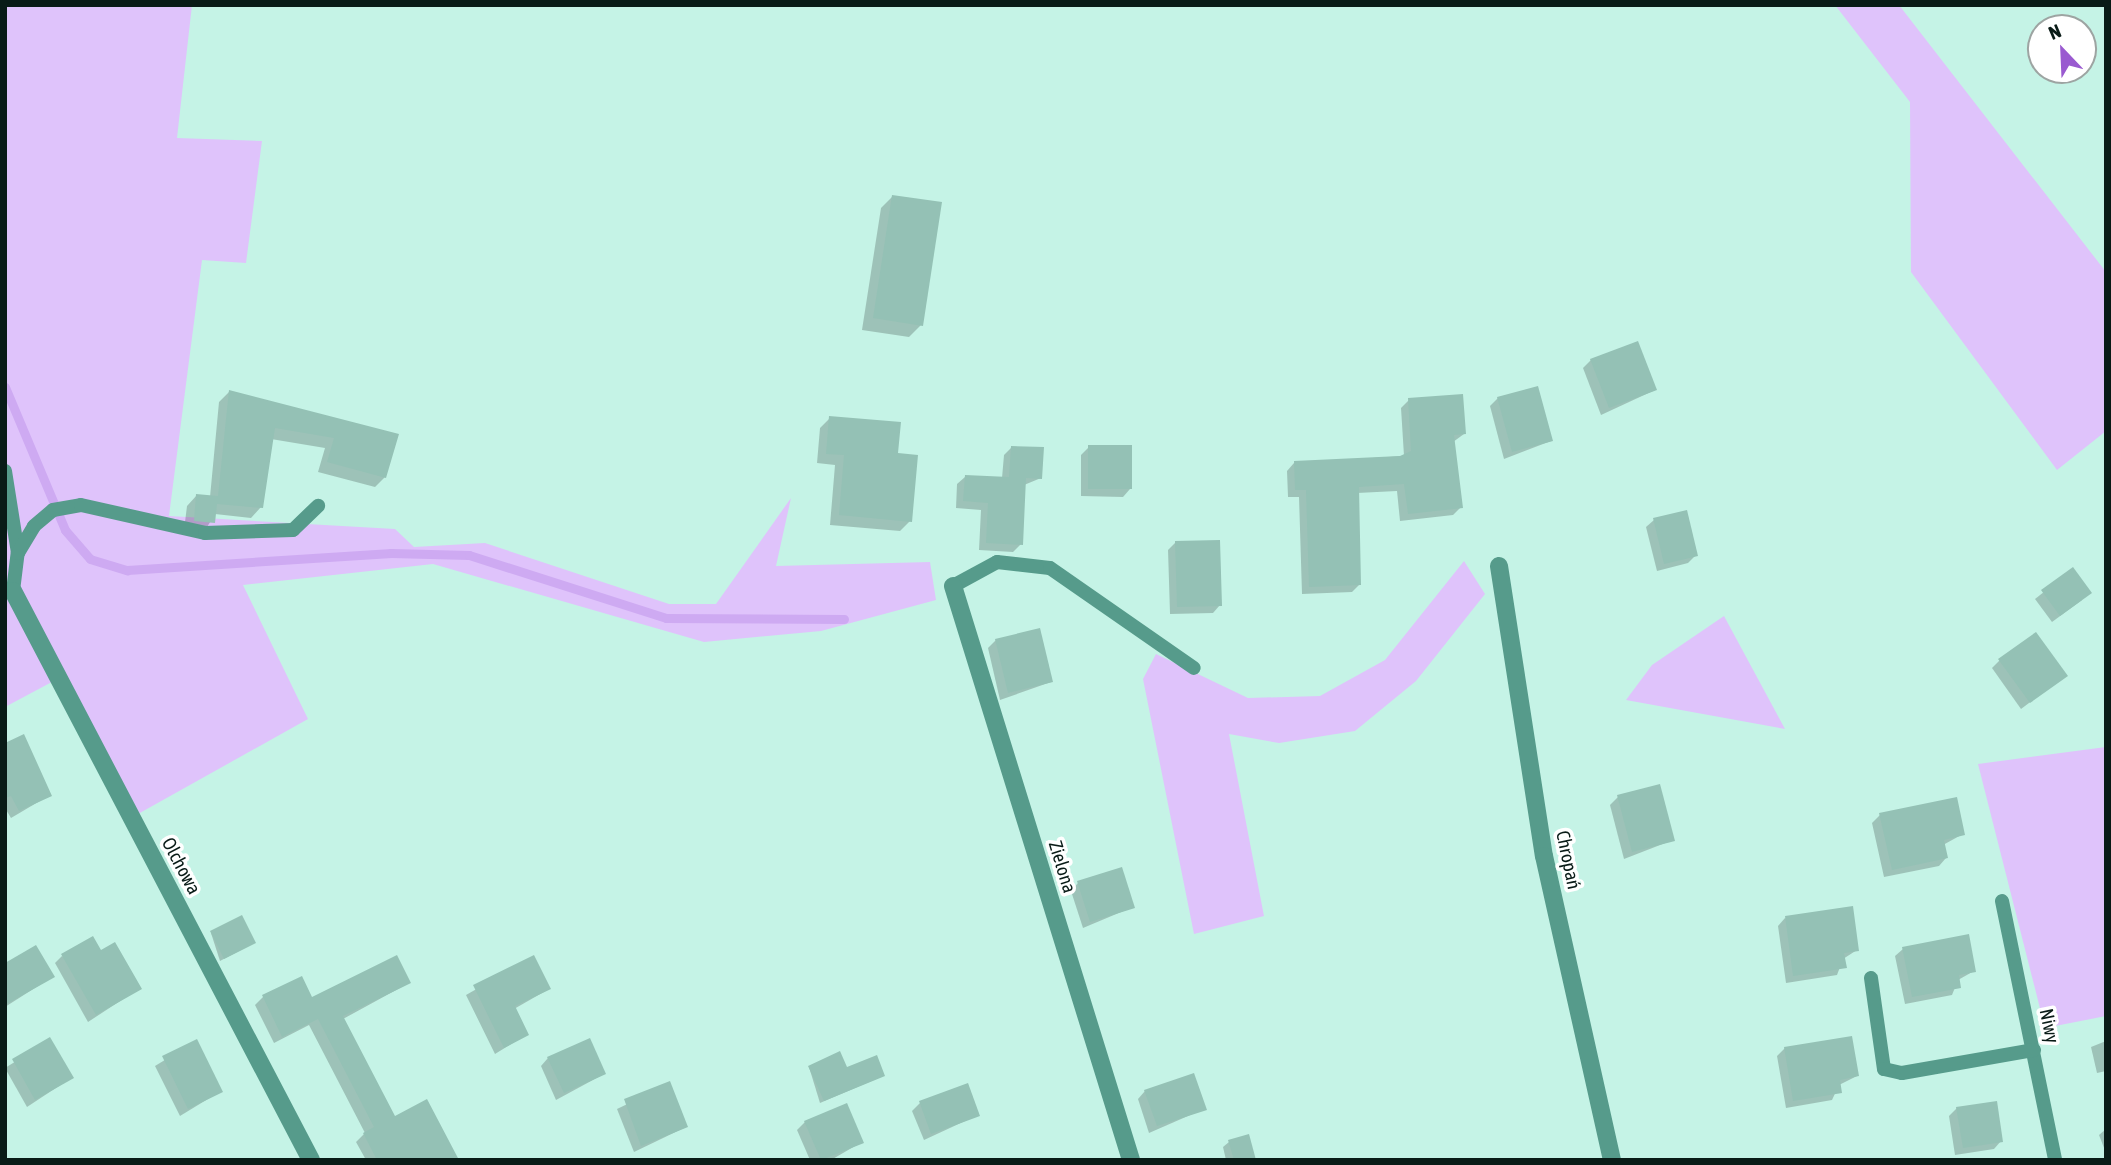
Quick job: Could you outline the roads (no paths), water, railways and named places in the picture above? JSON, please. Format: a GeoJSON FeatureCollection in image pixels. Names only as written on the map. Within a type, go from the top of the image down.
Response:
{"type":"FeatureCollection","features":[{"type":"Feature","properties":{"kind":"street","name":"Chropań"},"geometry":{"type":"LineString","coordinates":[[1499,566],[1544,856],[1612,1160]]}},
{"type":"Feature","properties":{"kind":"street","name":"Zielona"},"geometry":{"type":"LineString","coordinates":[[953,586],[1131,1160]]}},
{"type":"Feature","properties":{"kind":"street","name":"Olchowa"},"geometry":{"type":"LineString","coordinates":[[13,591],[311,1160]]}},
{"type":"Feature","properties":{"kind":"lane"},"geometry":{"type":"LineString","coordinates":[[5,471],[18,553],[13,591]]}},
{"type":"Feature","properties":{"kind":"lane"},"geometry":{"type":"LineString","coordinates":[[18,553],[34,526],[53,510],[81,505],[205,533],[293,530],[318,506]]}},
{"type":"Feature","properties":{"kind":"lane"},"geometry":{"type":"LineString","coordinates":[[953,586],[997,562],[1050,568],[1194,668]]}},
{"type":"Feature","properties":{"kind":"lane","name":"Niwy"},"geometry":{"type":"LineString","coordinates":[[2002,901],[2055,1160]]}},
{"type":"Feature","properties":{"kind":"lane"},"geometry":{"type":"LineString","coordinates":[[1871,978],[1884,1069],[1902,1073],[2034,1050]]}},
{"type":"Feature","properties":{"kind":"waterway"},"geometry":{"type":"LineString","coordinates":[[5,387],[65,530],[90,559],[127,570],[391,553],[469,555],[666,618],[844,619]]}}]}
